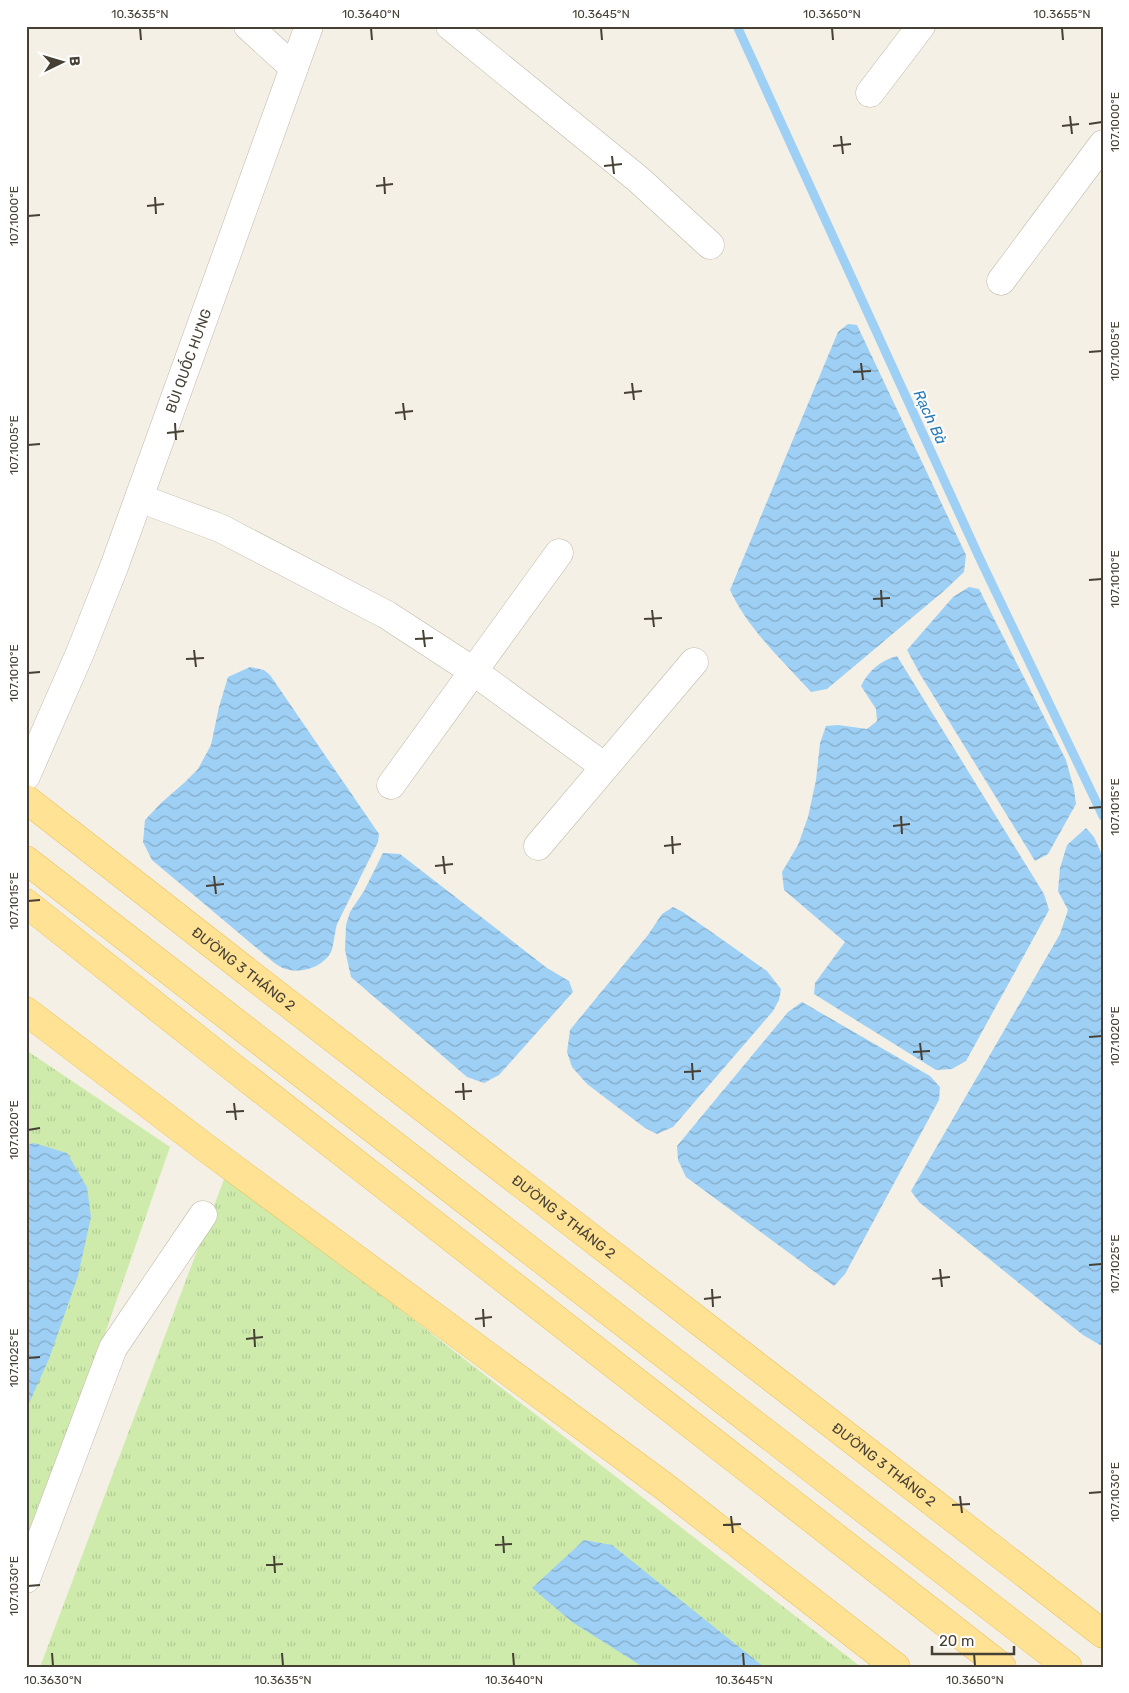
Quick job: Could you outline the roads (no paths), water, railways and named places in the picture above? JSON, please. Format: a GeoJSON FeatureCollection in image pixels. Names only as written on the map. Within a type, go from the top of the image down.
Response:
{"type":"FeatureCollection","features":[{"type":"Feature","properties":{"kind":"main road","name":"ĐƯỜNG 3 THÁNG 2"},"geometry":{"type":"LineString","coordinates":[[26,799],[1103,1634]]}},
{"type":"Feature","properties":{"kind":"main road"},"geometry":{"type":"LineString","coordinates":[[26,860],[1068,1667]]}},
{"type":"Feature","properties":{"kind":"main road"},"geometry":{"type":"LineString","coordinates":[[26,903],[1002,1667]]}},
{"type":"Feature","properties":{"kind":"main road"},"geometry":{"type":"LineString","coordinates":[[26,1011],[206,1148],[665,1487],[896,1667]]}},
{"type":"Feature","properties":{"kind":"street"},"geometry":{"type":"LineString","coordinates":[[248,26],[294,68]]}},
{"type":"Feature","properties":{"kind":"street","name":"BÙI QUỐC HƯNG"},"geometry":{"type":"LineString","coordinates":[[26,776],[80,653],[139,498],[309,26]]}},
{"type":"Feature","properties":{"kind":"street"},"geometry":{"type":"LineString","coordinates":[[450,26],[638,180],[710,245]]}},
{"type":"Feature","properties":{"kind":"street"},"geometry":{"type":"LineString","coordinates":[[870,94],[921,26]]}},
{"type":"Feature","properties":{"kind":"street"},"geometry":{"type":"LineString","coordinates":[[1001,282],[1103,144]]}},
{"type":"Feature","properties":{"kind":"street"},"geometry":{"type":"LineString","coordinates":[[139,498],[229,532],[387,615],[473,670],[605,767]]}},
{"type":"Feature","properties":{"kind":"street"},"geometry":{"type":"LineString","coordinates":[[391,784],[560,553]]}},
{"type":"Feature","properties":{"kind":"street"},"geometry":{"type":"LineString","coordinates":[[538,846],[694,662]]}},
{"type":"Feature","properties":{"kind":"street"},"geometry":{"type":"LineString","coordinates":[[26,1579],[114,1348],[203,1215]]}},
{"type":"Feature","properties":{"kind":"water"},"geometry":{"type":"Polygon","coordinates":[[[848,324],[857,325],[966,555],[964,572],[945,590],[827,689],[811,692],[756,631],[737,604],[730,590],[838,332],[848,324]]]}},
{"type":"Feature","properties":{"kind":"water"},"geometry":{"type":"Polygon","coordinates":[[[969,587],[979,589],[1066,760],[1074,789],[1076,804],[1048,854],[1035,861],[907,650],[953,597],[969,587]]]}},
{"type":"Feature","properties":{"kind":"water"},"geometry":{"type":"Polygon","coordinates":[[[897,656],[1044,894],[1049,910],[966,1061],[952,1069],[936,1070],[814,994],[815,983],[845,942],[784,890],[782,872],[798,845],[808,817],[816,780],[820,743],[826,726],[838,725],[867,729],[877,721],[876,709],[861,686],[876,667],[897,656]]]}},
{"type":"Feature","properties":{"kind":"water"},"geometry":{"type":"Polygon","coordinates":[[[250,667],[264,670],[270,675],[379,834],[378,842],[337,924],[331,952],[323,962],[305,970],[286,969],[272,961],[152,860],[143,842],[145,820],[198,769],[211,745],[228,677],[250,667]]]}},
{"type":"Feature","properties":{"kind":"water"},"geometry":{"type":"Polygon","coordinates":[[[1086,828],[1094,837],[1103,857],[1103,1345],[1083,1335],[919,1202],[911,1191],[1060,934],[1068,910],[1058,891],[1060,868],[1067,845],[1086,828]]]}},
{"type":"Feature","properties":{"kind":"water"},"geometry":{"type":"Polygon","coordinates":[[[383,853],[400,854],[547,968],[569,981],[573,992],[499,1075],[484,1083],[467,1077],[351,977],[345,950],[346,925],[350,912],[364,891],[383,853]]]}},
{"type":"Feature","properties":{"kind":"water"},"geometry":{"type":"Polygon","coordinates":[[[673,907],[767,971],[781,989],[779,1000],[773,1011],[673,1127],[657,1134],[645,1128],[587,1084],[572,1067],[567,1052],[570,1030],[648,935],[662,914],[673,907]]]}},
{"type":"Feature","properties":{"kind":"water"},"geometry":{"type":"Polygon","coordinates":[[[802,1002],[930,1076],[940,1087],[939,1100],[845,1274],[834,1286],[686,1177],[678,1160],[677,1146],[788,1012],[802,1002]]]}},
{"type":"Feature","properties":{"kind":"water"},"geometry":{"type":"Polygon","coordinates":[[[34,1143],[67,1153],[87,1187],[91,1217],[78,1276],[49,1359],[26,1410],[26,1145],[34,1143]]]}},
{"type":"Feature","properties":{"kind":"water"},"geometry":{"type":"Polygon","coordinates":[[[584,1540],[612,1545],[764,1667],[643,1667],[572,1622],[532,1588],[584,1540]]]}},
{"type":"Feature","properties":{"kind":"waterway","name":"Rạch Bà"},"geometry":{"type":"LineString","coordinates":[[737,26],[980,559],[1103,816]]}}]}
